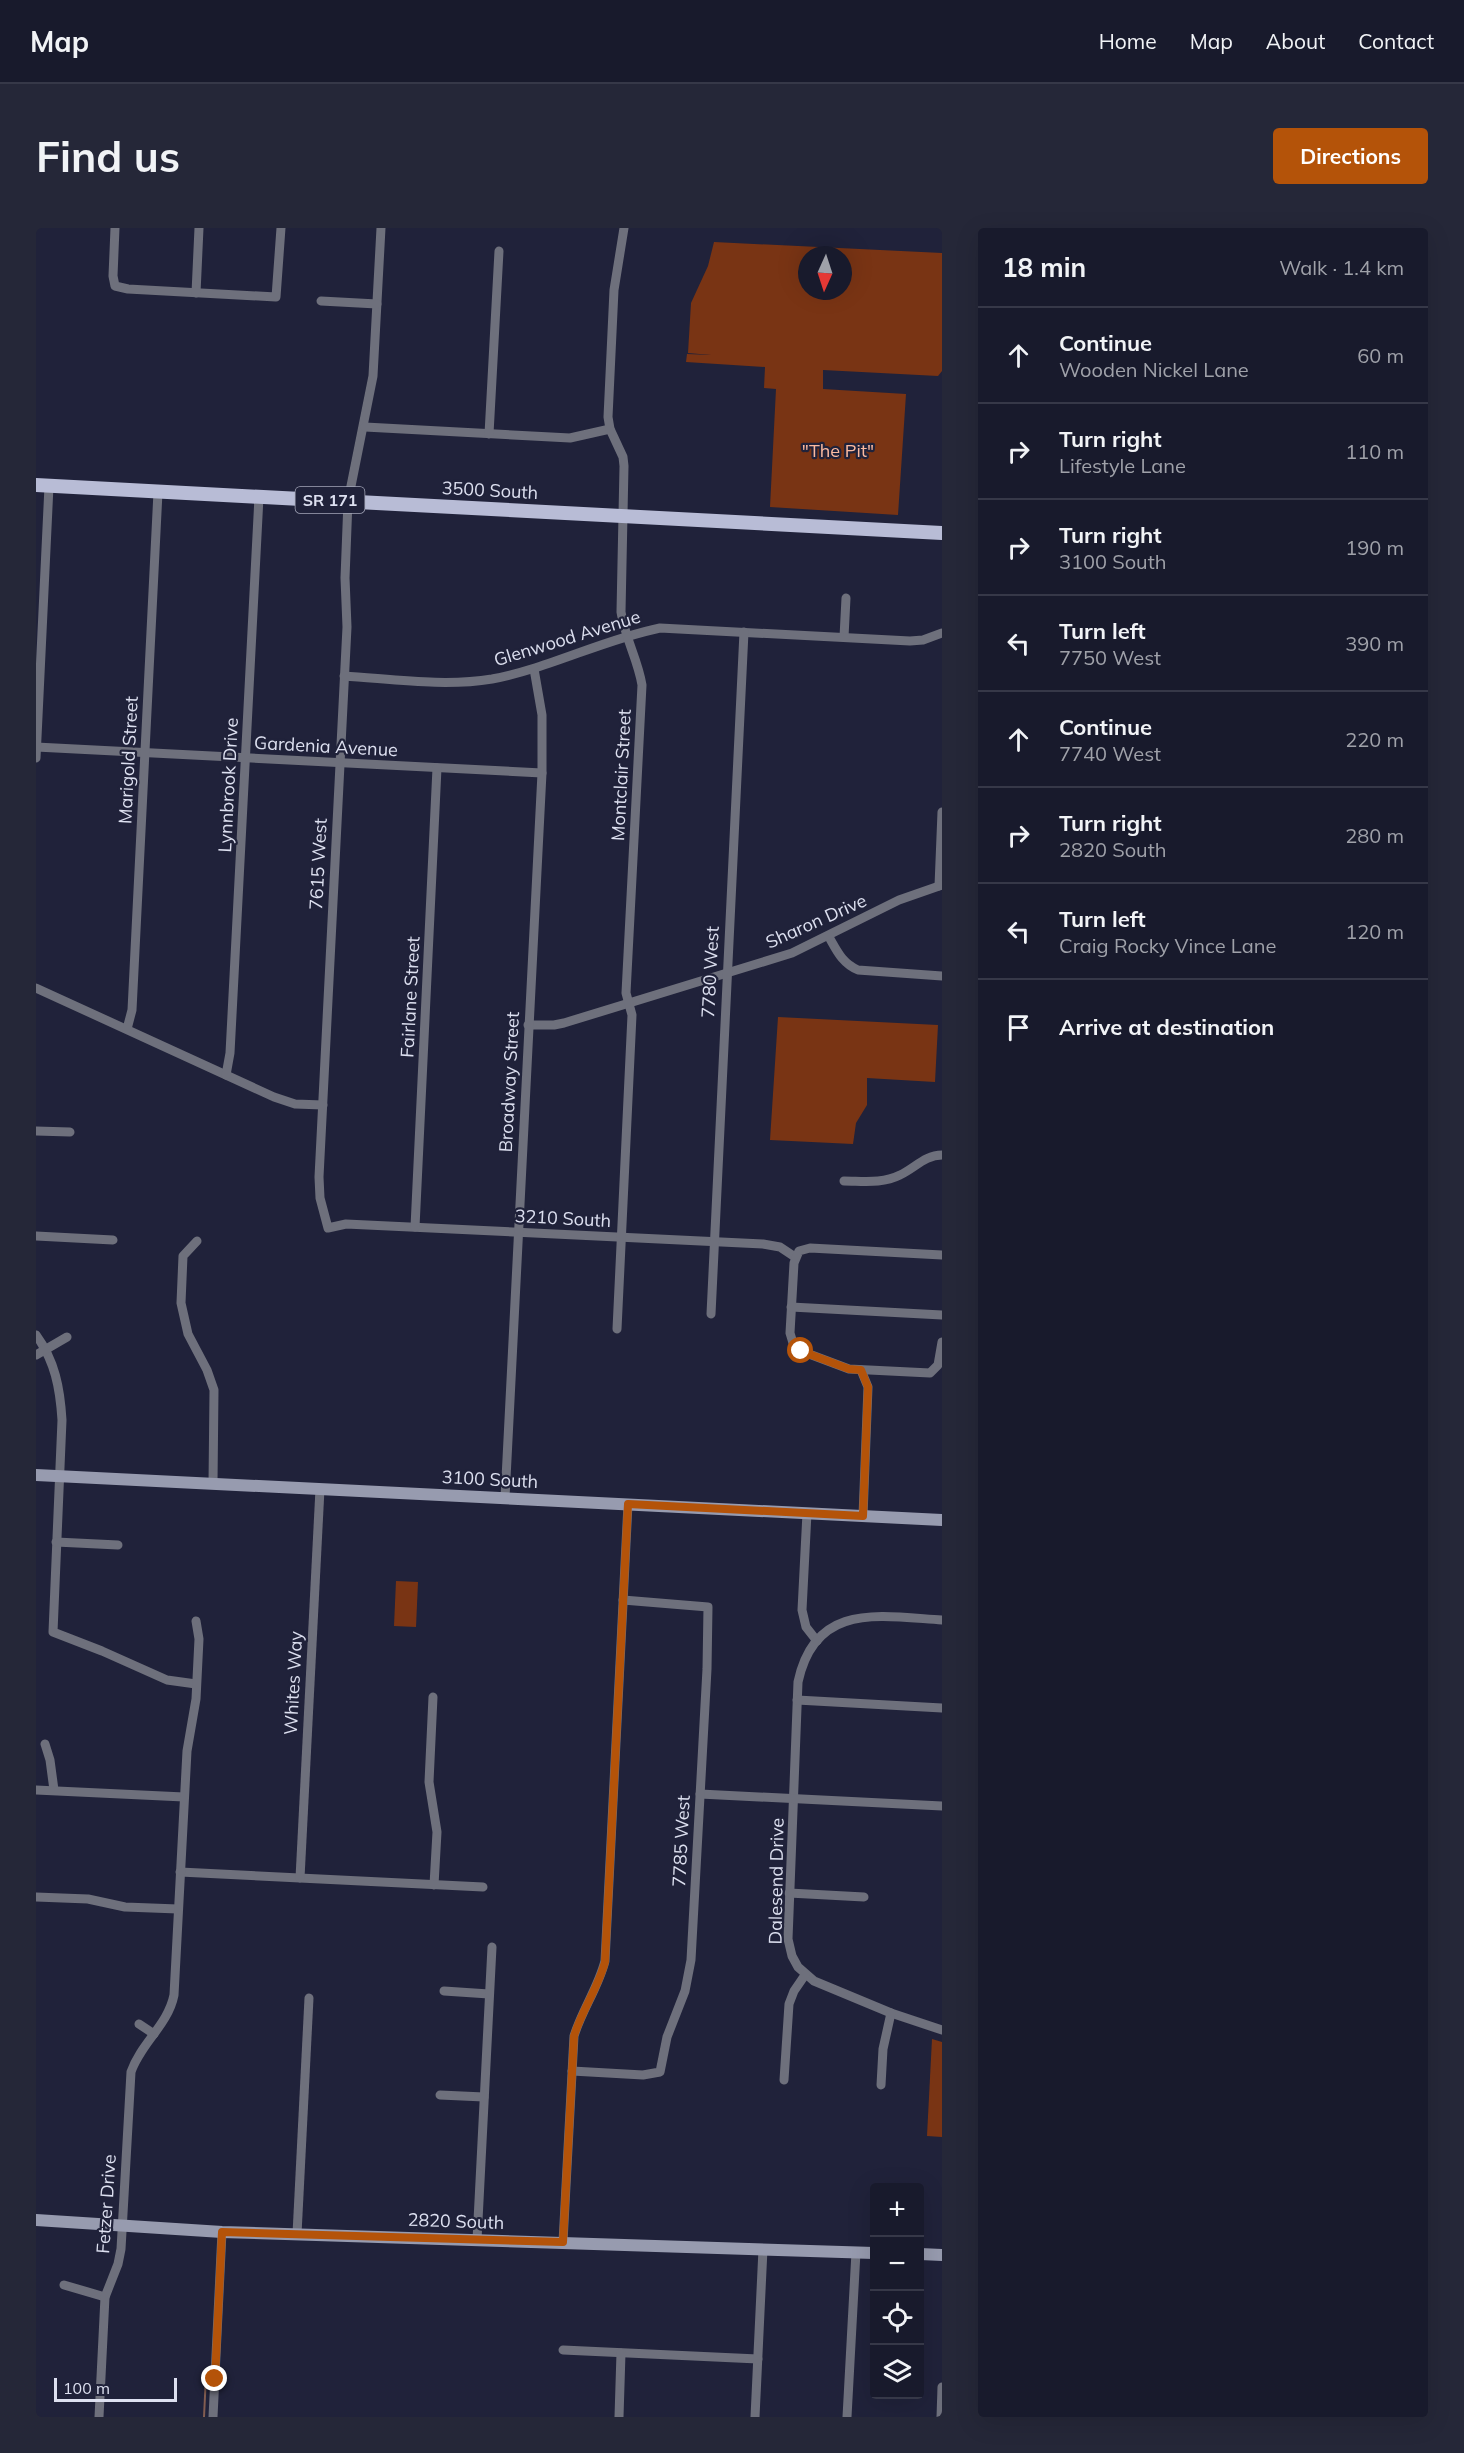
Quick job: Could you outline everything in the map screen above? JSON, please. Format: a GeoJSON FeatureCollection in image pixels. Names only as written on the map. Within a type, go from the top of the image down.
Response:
{"type":"FeatureCollection","features":[{"type":"Feature","properties":{"kind":"main road","name":"3500 South"},"geometry":{"type":"LineString","coordinates":[[43,486],[942,533]]}},
{"type":"Feature","properties":{"kind":"street"},"geometry":{"type":"LineString","coordinates":[[116,228],[113,276],[115,286],[128,289],[276,297],[281,228]]}},
{"type":"Feature","properties":{"kind":"street"},"geometry":{"type":"LineString","coordinates":[[196,292],[199,228]]}},
{"type":"Feature","properties":{"kind":"street","name":"7615 West"},"geometry":{"type":"LineString","coordinates":[[328,1228],[319,1188],[344,676],[348,501],[374,376],[381,228]]}},
{"type":"Feature","properties":{"kind":"street","name":"Montclair Street"},"geometry":{"type":"LineString","coordinates":[[617,1329],[632,1015],[626,993],[642,686],[637,660],[627,636],[621,612],[624,466],[623,457],[610,429],[608,417],[614,290],[624,228]]}},
{"type":"Feature","properties":{"kind":"street"},"geometry":{"type":"LineString","coordinates":[[489,434],[499,251]]}},
{"type":"Feature","properties":{"kind":"street"},"geometry":{"type":"LineString","coordinates":[[321,301],[377,304]]}},
{"type":"Feature","properties":{"kind":"street"},"geometry":{"type":"LineString","coordinates":[[365,427],[570,438],[610,429]]}},
{"type":"Feature","properties":{"kind":"street"},"geometry":{"type":"LineString","coordinates":[[36,758],[43,486]]}},
{"type":"Feature","properties":{"kind":"street","name":"Marigold Street"},"geometry":{"type":"LineString","coordinates":[[128,1029],[132,1010],[158,492]]}},
{"type":"Feature","properties":{"kind":"street","name":"Lynnbrook Drive"},"geometry":{"type":"LineString","coordinates":[[226,1075],[230,1053],[259,497]]}},
{"type":"Feature","properties":{"kind":"street"},"geometry":{"type":"LineString","coordinates":[[844,637],[846,598]]}},
{"type":"Feature","properties":{"kind":"street","name":"Glenwood Avenue"},"geometry":{"type":"LineString","coordinates":[[344,676],[472,681],[534,669],[627,636],[660,628],[910,640],[939,634]]}},
{"type":"Feature","properties":{"kind":"street","name":"7780 West"},"geometry":{"type":"LineString","coordinates":[[711,1314],[744,632]]}},
{"type":"Feature","properties":{"kind":"street"},"geometry":{"type":"LineString","coordinates":[[939,634],[942,645]]}},
{"type":"Feature","properties":{"kind":"street","name":"Broadway Street"},"geometry":{"type":"LineString","coordinates":[[505,1498],[542,773],[542,715],[534,669]]}},
{"type":"Feature","properties":{"kind":"street","name":"Gardenia Avenue"},"geometry":{"type":"LineString","coordinates":[[36,747],[542,773]]}},
{"type":"Feature","properties":{"kind":"street","name":"Fairlane Street"},"geometry":{"type":"LineString","coordinates":[[415,1227],[437,768]]}},
{"type":"Feature","properties":{"kind":"street"},"geometry":{"type":"LineString","coordinates":[[940,886],[942,812]]}},
{"type":"Feature","properties":{"kind":"street","name":"Sharon Drive"},"geometry":{"type":"LineString","coordinates":[[528,1025],[554,1025],[792,953],[829,937],[899,900],[940,886]]}},
{"type":"Feature","properties":{"kind":"street"},"geometry":{"type":"LineString","coordinates":[[829,937],[840,957],[849,966],[858,970],[942,976]]}},
{"type":"Feature","properties":{"kind":"street"},"geometry":{"type":"LineString","coordinates":[[36,988],[285,1102],[322,1105]]}},
{"type":"Feature","properties":{"kind":"street"},"geometry":{"type":"LineString","coordinates":[[36,1131],[70,1132]]}},
{"type":"Feature","properties":{"kind":"street"},"geometry":{"type":"LineString","coordinates":[[844,1180],[885,1180],[903,1173],[928,1157],[942,1155]]}},
{"type":"Feature","properties":{"kind":"street","name":"3210 South"},"geometry":{"type":"LineString","coordinates":[[328,1228],[346,1224],[714,1242],[780,1247],[797,1254]]}},
{"type":"Feature","properties":{"kind":"street"},"geometry":{"type":"LineString","coordinates":[[36,1236],[113,1240]]}},
{"type":"Feature","properties":{"kind":"street"},"geometry":{"type":"LineString","coordinates":[[196,1241],[183,1256],[181,1303],[188,1334],[207,1370],[214,1390],[213,1483]]}},
{"type":"Feature","properties":{"kind":"street"},"geometry":{"type":"LineString","coordinates":[[942,1255],[810,1248],[797,1254],[790,1333],[795,1347],[801,1351],[849,1369],[861,1370],[930,1373],[938,1365],[942,1342]]}},
{"type":"Feature","properties":{"kind":"street"},"geometry":{"type":"LineString","coordinates":[[791,1307],[942,1314]]}},
{"type":"Feature","properties":{"kind":"street"},"geometry":{"type":"LineString","coordinates":[[36,1335],[46,1350],[60,1392],[62,1420],[53,1632],[111,1654],[167,1680],[196,1684]]}},
{"type":"Feature","properties":{"kind":"street"},"geometry":{"type":"LineString","coordinates":[[36,1355],[67,1337]]}},
{"type":"Feature","properties":{"kind":"street"},"geometry":{"type":"LineString","coordinates":[[861,1370],[868,1387],[863,1516]]}},
{"type":"Feature","properties":{"kind":"street"},"geometry":{"type":"LineString","coordinates":[[868,1387],[881,1371]]}},
{"type":"Feature","properties":{"kind":"street","name":"3100 South"},"geometry":{"type":"LineString","coordinates":[[36,1475],[942,1520]]}},
{"type":"Feature","properties":{"kind":"street","name":"Whites Way"},"geometry":{"type":"LineString","coordinates":[[300,1878],[320,1489]]}},
{"type":"Feature","properties":{"kind":"street"},"geometry":{"type":"LineString","coordinates":[[563,2242],[574,2036],[585,2007],[599,1982],[605,1962],[628,1504]]}},
{"type":"Feature","properties":{"kind":"street"},"geometry":{"type":"LineString","coordinates":[[807,1513],[802,1610],[806,1627],[817,1641],[834,1627],[856,1618],[872,1616],[942,1620]]}},
{"type":"Feature","properties":{"kind":"street"},"geometry":{"type":"LineString","coordinates":[[56,1542],[118,1545]]}},
{"type":"Feature","properties":{"kind":"street","name":"7785 West"},"geometry":{"type":"LineString","coordinates":[[572,2071],[643,2074],[660,2072],[667,2037],[685,1991],[691,1960],[708,1607],[623,1600]]}},
{"type":"Feature","properties":{"kind":"street","name":"Fetzer Drive"},"geometry":{"type":"LineString","coordinates":[[99,2417],[105,2297],[118,2264],[122,2226],[131,2072],[142,2048],[154,2034],[172,2005],[187,1751],[194,1712],[199,1637],[196,1621]]}},
{"type":"Feature","properties":{"kind":"street","name":"Dalesend Drive"},"geometry":{"type":"LineString","coordinates":[[817,1641],[801,1667],[797,1700],[789,1948],[806,1975],[823,1986],[942,2030]]}},
{"type":"Feature","properties":{"kind":"street"},"geometry":{"type":"LineString","coordinates":[[433,1697],[429,1782],[437,1832],[434,1885]]}},
{"type":"Feature","properties":{"kind":"street"},"geometry":{"type":"LineString","coordinates":[[797,1700],[942,1707]]}},
{"type":"Feature","properties":{"kind":"street"},"geometry":{"type":"LineString","coordinates":[[45,1744],[50,1760],[54,1790]]}},
{"type":"Feature","properties":{"kind":"street"},"geometry":{"type":"LineString","coordinates":[[36,1790],[184,1797]]}},
{"type":"Feature","properties":{"kind":"street"},"geometry":{"type":"LineString","coordinates":[[700,1794],[942,1806]]}},
{"type":"Feature","properties":{"kind":"street"},"geometry":{"type":"LineString","coordinates":[[180,1872],[483,1887]]}},
{"type":"Feature","properties":{"kind":"street"},"geometry":{"type":"LineString","coordinates":[[789,1893],[864,1897]]}},
{"type":"Feature","properties":{"kind":"street"},"geometry":{"type":"LineString","coordinates":[[36,1897],[88,1899],[125,1907],[178,1909]]}},
{"type":"Feature","properties":{"kind":"street"},"geometry":{"type":"LineString","coordinates":[[477,2240],[492,1947]]}},
{"type":"Feature","properties":{"kind":"street"},"geometry":{"type":"LineString","coordinates":[[784,2080],[789,2004],[794,1991],[806,1975]]}},
{"type":"Feature","properties":{"kind":"street"},"geometry":{"type":"LineString","coordinates":[[444,1991],[489,1994]]}},
{"type":"Feature","properties":{"kind":"street"},"geometry":{"type":"LineString","coordinates":[[297,2234],[309,1998]]}},
{"type":"Feature","properties":{"kind":"street"},"geometry":{"type":"LineString","coordinates":[[881,2085],[883,2049],[891,2013]]}},
{"type":"Feature","properties":{"kind":"street"},"geometry":{"type":"LineString","coordinates":[[139,2024],[154,2034]]}},
{"type":"Feature","properties":{"kind":"street"},"geometry":{"type":"LineString","coordinates":[[440,2095],[484,2097]]}},
{"type":"Feature","properties":{"kind":"street","name":"2820 South"},"geometry":{"type":"LineString","coordinates":[[36,2220],[222,2232],[870,2253]]}},
{"type":"Feature","properties":{"kind":"street"},"geometry":{"type":"LineString","coordinates":[[213,2417],[222,2232]]}},
{"type":"Feature","properties":{"kind":"street"},"geometry":{"type":"LineString","coordinates":[[755,2417],[763,2249]]}},
{"type":"Feature","properties":{"kind":"street"},"geometry":{"type":"LineString","coordinates":[[847,2417],[856,2252]]}},
{"type":"Feature","properties":{"kind":"street"},"geometry":{"type":"LineString","coordinates":[[924,2254],[942,2255]]}},
{"type":"Feature","properties":{"kind":"street"},"geometry":{"type":"LineString","coordinates":[[64,2285],[105,2297]]}},
{"type":"Feature","properties":{"kind":"street"},"geometry":{"type":"LineString","coordinates":[[563,2350],[758,2359]]}},
{"type":"Feature","properties":{"kind":"street"},"geometry":{"type":"LineString","coordinates":[[619,2417],[621,2353]]}},
{"type":"Feature","properties":{"kind":"street"},"geometry":{"type":"LineString","coordinates":[[941,2417],[942,2387]]}},
{"type":"Feature","properties":{"kind":"green space","name":"\"The Pit\""},"geometry":{"type":"Polygon","coordinates":[[[714,242],[798,246],[798,300],[852,300],[852,249],[942,253],[942,371],[938,376],[823,370],[823,389],[906,394],[898,515],[770,507],[776,389],[764,388],[765,367],[686,362],[687,354],[711,355],[688,353],[691,303],[708,266],[714,242]]]}},
{"type":"Feature","properties":{"kind":"green space"},"geometry":{"type":"Polygon","coordinates":[[[778,1017],[938,1025],[935,1082],[867,1078],[867,1105],[856,1123],[853,1144],[770,1140],[778,1017]]]}},
{"type":"Feature","properties":{"kind":"green space"},"geometry":{"type":"Polygon","coordinates":[[[396,1581],[418,1582],[416,1627],[394,1626],[396,1581]]]}},
{"type":"Feature","properties":{"kind":"green space"},"geometry":{"type":"Polygon","coordinates":[[[932,2039],[942,2042],[942,2137],[927,2136],[932,2039]]]}},
{"type":"Feature","properties":{"kind":"waterway"},"geometry":{"type":"LineString","coordinates":[[204,2417],[206,2375]]}},
{"type":"Feature","properties":{"kind":"route"},"geometry":{"type":"LineString","coordinates":[[215,2379],[222,2232],[563,2242],[574,2036],[585,2007],[599,1982],[605,1962],[628,1504],[863,1516],[867,1381],[861,1370],[849,1369],[801,1351]]}}]}
